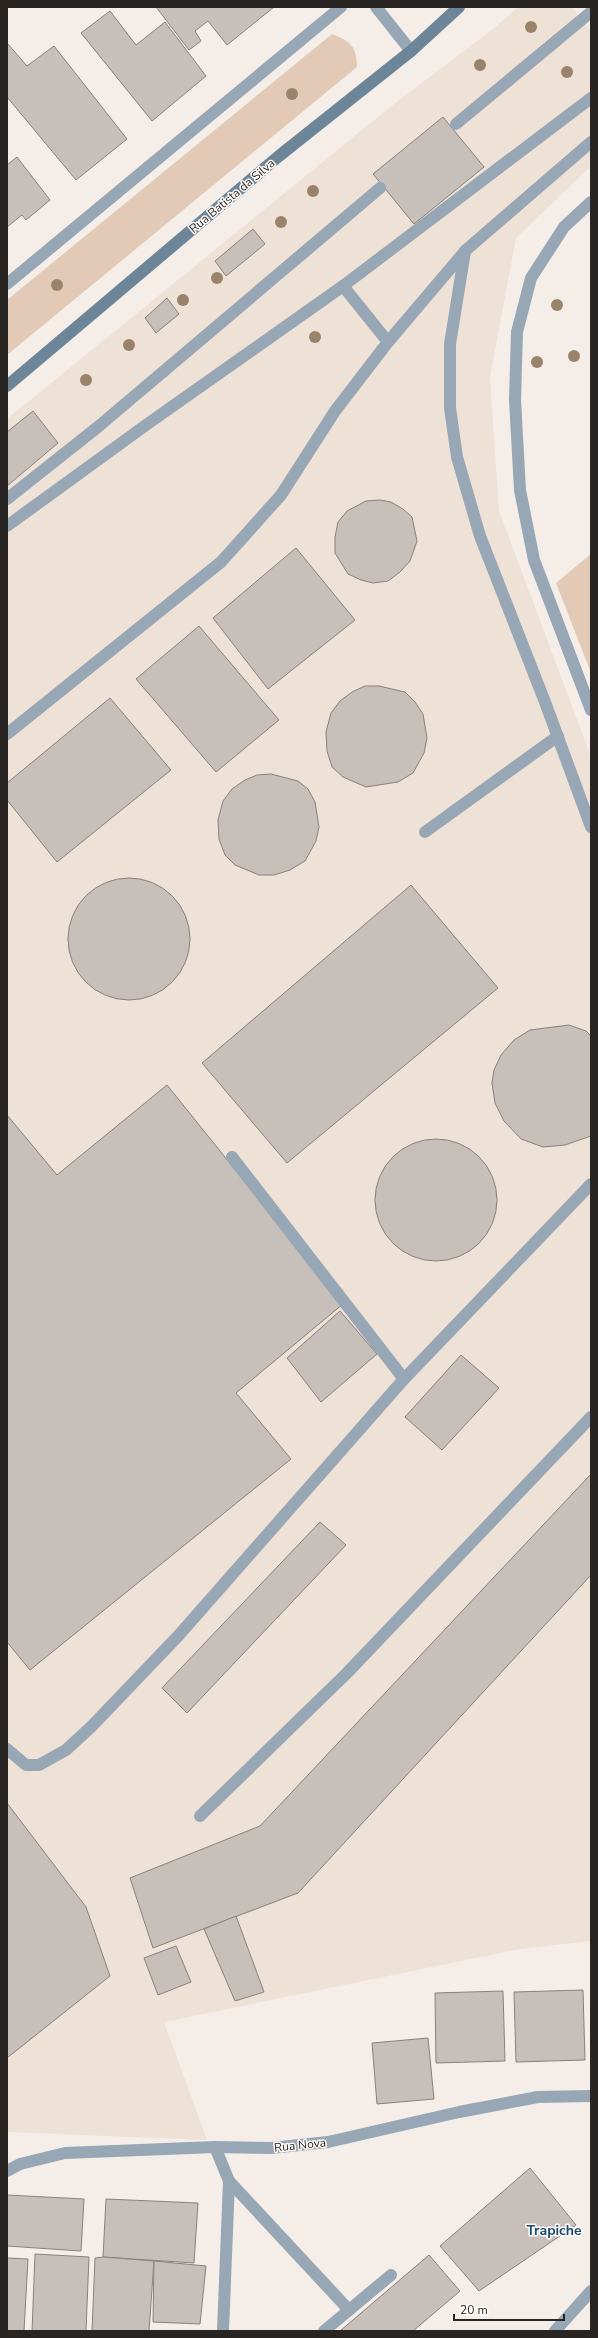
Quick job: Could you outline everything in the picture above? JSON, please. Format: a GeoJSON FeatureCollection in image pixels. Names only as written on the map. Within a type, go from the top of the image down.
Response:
{"type":"FeatureCollection","features":[{"type":"Feature","properties":{"kind":"main road","name":"Rua Batista da Silva"},"geometry":{"type":"LineString","coordinates":[[7,386],[279,156],[411,51],[459,7]]}},
{"type":"Feature","properties":{"kind":"street"},"geometry":{"type":"LineString","coordinates":[[7,284],[342,7]]}},
{"type":"Feature","properties":{"kind":"street"},"geometry":{"type":"LineString","coordinates":[[376,7],[411,51]]}},
{"type":"Feature","properties":{"kind":"street"},"geometry":{"type":"LineString","coordinates":[[456,124],[591,12]]}},
{"type":"Feature","properties":{"kind":"street"},"geometry":{"type":"LineString","coordinates":[[7,526],[343,286],[591,98]]}},
{"type":"Feature","properties":{"kind":"street"},"geometry":{"type":"LineString","coordinates":[[7,734],[221,562],[281,495],[335,411],[388,342],[466,250],[591,142]]}},
{"type":"Feature","properties":{"kind":"street"},"geometry":{"type":"LineString","coordinates":[[24,514],[8,498],[99,426],[380,188]]}},
{"type":"Feature","properties":{"kind":"street"},"geometry":{"type":"LineString","coordinates":[[591,202],[564,227],[531,278],[517,332],[515,400],[520,490],[534,560],[591,710]]}},
{"type":"Feature","properties":{"kind":"street"},"geometry":{"type":"LineString","coordinates":[[466,250],[450,344],[450,408],[457,457],[480,536],[558,736],[591,827]]}},
{"type":"Feature","properties":{"kind":"street"},"geometry":{"type":"LineString","coordinates":[[343,286],[388,342]]}},
{"type":"Feature","properties":{"kind":"street"},"geometry":{"type":"LineString","coordinates":[[425,832],[558,736]]}},
{"type":"Feature","properties":{"kind":"street"},"geometry":{"type":"LineString","coordinates":[[232,1157],[404,1379]]}},
{"type":"Feature","properties":{"kind":"street"},"geometry":{"type":"LineString","coordinates":[[7,1749],[26,1765],[39,1765],[66,1750],[81,1737],[179,1635],[404,1379],[591,1184]]}},
{"type":"Feature","properties":{"kind":"street"},"geometry":{"type":"LineString","coordinates":[[200,1816],[346,1674],[591,1417]]}},
{"type":"Feature","properties":{"kind":"street","name":"Rua Nova"},"geometry":{"type":"LineString","coordinates":[[7,2171],[20,2164],[64,2153],[215,2147],[271,2148],[328,2142],[538,2097],[591,2096]]}},
{"type":"Feature","properties":{"kind":"street"},"geometry":{"type":"LineString","coordinates":[[215,2147],[229,2181],[349,2310]]}},
{"type":"Feature","properties":{"kind":"street"},"geometry":{"type":"LineString","coordinates":[[223,2331],[229,2181]]}},
{"type":"Feature","properties":{"kind":"street"},"geometry":{"type":"LineString","coordinates":[[324,2331],[391,2275]]}},
{"type":"Feature","properties":{"kind":"street"},"geometry":{"type":"LineString","coordinates":[[555,2331],[591,2290]]}},
{"type":"Feature","properties":{"kind":"shaded area"},"geometry":{"type":"Polygon","coordinates":[[[518,7],[572,7],[591,31],[591,166],[516,238],[490,377],[499,511],[591,757],[591,1941],[520,1949],[164,2022],[207,2140],[7,2132],[7,419],[389,108],[494,28],[518,7]]]}},
{"type":"Feature","properties":{"kind":"shaded area"},"geometry":{"type":"Polygon","coordinates":[[[332,34],[348,42],[352,46],[354,49],[357,67],[7,355],[7,300],[332,34]]]}},
{"type":"Feature","properties":{"kind":"shaded area"},"geometry":{"type":"Polygon","coordinates":[[[591,554],[591,673],[556,583],[591,554]]]}},
{"type":"Feature","properties":{"kind":"building"},"geometry":{"type":"Polygon","coordinates":[[[156,7],[274,7],[227,45],[208,21],[195,31],[201,41],[189,50],[156,7]]]}},
{"type":"Feature","properties":{"kind":"building"},"geometry":{"type":"Polygon","coordinates":[[[110,11],[136,45],[165,22],[206,76],[152,121],[81,33],[110,11]]]}},
{"type":"Feature","properties":{"kind":"building"},"geometry":{"type":"Polygon","coordinates":[[[7,43],[27,66],[54,46],[127,139],[76,180],[7,97],[7,43]]]}},
{"type":"Feature","properties":{"kind":"building"},"geometry":{"type":"Polygon","coordinates":[[[443,117],[484,167],[414,224],[373,174],[443,117]]]}},
{"type":"Feature","properties":{"kind":"building"},"geometry":{"type":"Polygon","coordinates":[[[17,157],[50,200],[26,220],[22,215],[7,227],[7,165],[17,157]]]}},
{"type":"Feature","properties":{"kind":"building"},"geometry":{"type":"Polygon","coordinates":[[[253,229],[265,244],[226,276],[215,261],[253,229]]]}},
{"type":"Feature","properties":{"kind":"building"},"geometry":{"type":"Polygon","coordinates":[[[167,298],[179,314],[156,333],[145,318],[167,298]]]}},
{"type":"Feature","properties":{"kind":"building"},"geometry":{"type":"Polygon","coordinates":[[[33,411],[58,443],[7,486],[7,432],[33,411]]]}},
{"type":"Feature","properties":{"kind":"building"},"geometry":{"type":"Polygon","coordinates":[[[380,500],[391,502],[403,509],[412,517],[417,541],[410,561],[400,572],[388,581],[373,583],[361,580],[348,574],[335,553],[335,537],[338,522],[347,511],[366,501],[380,500]]]}},
{"type":"Feature","properties":{"kind":"building"},"geometry":{"type":"Polygon","coordinates":[[[296,548],[355,620],[268,689],[213,618],[296,548]]]}},
{"type":"Feature","properties":{"kind":"building"},"geometry":{"type":"Polygon","coordinates":[[[199,626],[279,720],[216,772],[136,679],[199,626]]]}},
{"type":"Feature","properties":{"kind":"building"},"geometry":{"type":"Polygon","coordinates":[[[365,686],[379,686],[405,692],[415,702],[423,714],[427,738],[424,753],[413,773],[398,782],[366,787],[343,777],[332,767],[327,751],[326,732],[331,713],[340,701],[352,692],[365,686]]]}},
{"type":"Feature","properties":{"kind":"building"},"geometry":{"type":"Polygon","coordinates":[[[110,698],[171,770],[57,862],[7,800],[7,783],[110,698]]]}},
{"type":"Feature","properties":{"kind":"building"},"geometry":{"type":"Polygon","coordinates":[[[271,774],[298,781],[308,789],[315,802],[319,827],[316,841],[305,861],[290,870],[274,875],[259,875],[235,865],[225,855],[219,839],[218,820],[223,801],[232,789],[245,780],[257,775],[271,774]]]}},
{"type":"Feature","properties":{"kind":"building"},"geometry":{"type":"Polygon","coordinates":[[[129,878],[152,882],[163,888],[172,896],[180,905],[186,916],[190,939],[186,962],[180,973],[172,982],[163,990],[152,996],[129,1000],[106,996],[95,990],[86,982],[78,973],[72,962],[68,939],[72,916],[78,905],[86,896],[95,888],[106,882],[129,878]]]}},
{"type":"Feature","properties":{"kind":"building"},"geometry":{"type":"Polygon","coordinates":[[[411,885],[498,988],[287,1163],[202,1063],[411,885]]]}},
{"type":"Feature","properties":{"kind":"building"},"geometry":{"type":"Polygon","coordinates":[[[569,1025],[586,1031],[591,1036],[591,1136],[565,1145],[543,1147],[521,1139],[504,1121],[495,1103],[492,1083],[494,1070],[501,1055],[514,1040],[530,1030],[569,1025]]]}},
{"type":"Feature","properties":{"kind":"building"},"geometry":{"type":"Polygon","coordinates":[[[167,1085],[343,1304],[236,1393],[291,1459],[30,1670],[7,1642],[7,1115],[57,1175],[167,1085]]]}},
{"type":"Feature","properties":{"kind":"building"},"geometry":{"type":"Polygon","coordinates":[[[436,1139],[459,1143],[470,1149],[479,1157],[487,1166],[493,1177],[497,1200],[493,1223],[487,1234],[479,1243],[470,1251],[459,1257],[436,1261],[413,1257],[402,1251],[393,1243],[385,1234],[379,1223],[375,1200],[379,1177],[385,1166],[393,1157],[402,1149],[413,1143],[436,1139]]]}},
{"type":"Feature","properties":{"kind":"building"},"geometry":{"type":"Polygon","coordinates":[[[340,1311],[377,1354],[321,1402],[287,1358],[340,1311]]]}},
{"type":"Feature","properties":{"kind":"building"},"geometry":{"type":"Polygon","coordinates":[[[461,1355],[499,1388],[442,1450],[405,1417],[461,1355]]]}},
{"type":"Feature","properties":{"kind":"building"},"geometry":{"type":"Polygon","coordinates":[[[591,1474],[591,1575],[298,1893],[153,1948],[130,1878],[260,1826],[591,1474]]]}},
{"type":"Feature","properties":{"kind":"building"},"geometry":{"type":"Polygon","coordinates":[[[320,1522],[346,1545],[187,1713],[162,1688],[320,1522]]]}},
{"type":"Feature","properties":{"kind":"building"},"geometry":{"type":"Polygon","coordinates":[[[7,1803],[86,1907],[110,1976],[7,2058],[7,1803]]]}},
{"type":"Feature","properties":{"kind":"building"},"geometry":{"type":"Polygon","coordinates":[[[236,1916],[264,1992],[235,2001],[204,1929],[236,1916]]]}},
{"type":"Feature","properties":{"kind":"building"},"geometry":{"type":"Polygon","coordinates":[[[176,1946],[191,1982],[158,1995],[144,1958],[176,1946]]]}},
{"type":"Feature","properties":{"kind":"building"},"geometry":{"type":"Polygon","coordinates":[[[583,1990],[585,2060],[516,2062],[514,1992],[583,1990]]]}},
{"type":"Feature","properties":{"kind":"building"},"geometry":{"type":"Polygon","coordinates":[[[503,1991],[505,2061],[436,2063],[435,1993],[503,1991]]]}},
{"type":"Feature","properties":{"kind":"building"},"geometry":{"type":"Polygon","coordinates":[[[428,2038],[434,2099],[377,2104],[372,2043],[428,2038]]]}},
{"type":"Feature","properties":{"kind":"building"},"geometry":{"type":"Polygon","coordinates":[[[530,2168],[576,2225],[479,2291],[440,2246],[530,2168]]]}},
{"type":"Feature","properties":{"kind":"building"},"geometry":{"type":"Polygon","coordinates":[[[7,2195],[84,2199],[81,2251],[7,2246],[7,2195]]]}},
{"type":"Feature","properties":{"kind":"building"},"geometry":{"type":"Polygon","coordinates":[[[106,2199],[198,2203],[194,2263],[103,2257],[106,2199]]]}},
{"type":"Feature","properties":{"kind":"building"},"geometry":{"type":"Polygon","coordinates":[[[35,2254],[89,2257],[86,2331],[32,2331],[35,2254]]]}},
{"type":"Feature","properties":{"kind":"building"},"geometry":{"type":"Polygon","coordinates":[[[429,2255],[460,2291],[413,2331],[340,2331],[429,2255]]]}},
{"type":"Feature","properties":{"kind":"building"},"geometry":{"type":"Polygon","coordinates":[[[103,2257],[154,2261],[149,2331],[92,2331],[95,2258],[103,2257]]]}},
{"type":"Feature","properties":{"kind":"building"},"geometry":{"type":"Polygon","coordinates":[[[7,2258],[28,2259],[24,2331],[7,2331],[7,2258]]]}},
{"type":"Feature","properties":{"kind":"building"},"geometry":{"type":"Polygon","coordinates":[[[154,2261],[206,2266],[200,2324],[153,2322],[154,2261]]]}},
{"type":"Feature","properties":{"kind":"district","name":"Trapiche"},"geometry":{"type":"Point","coordinates":[554,2230]}}]}
